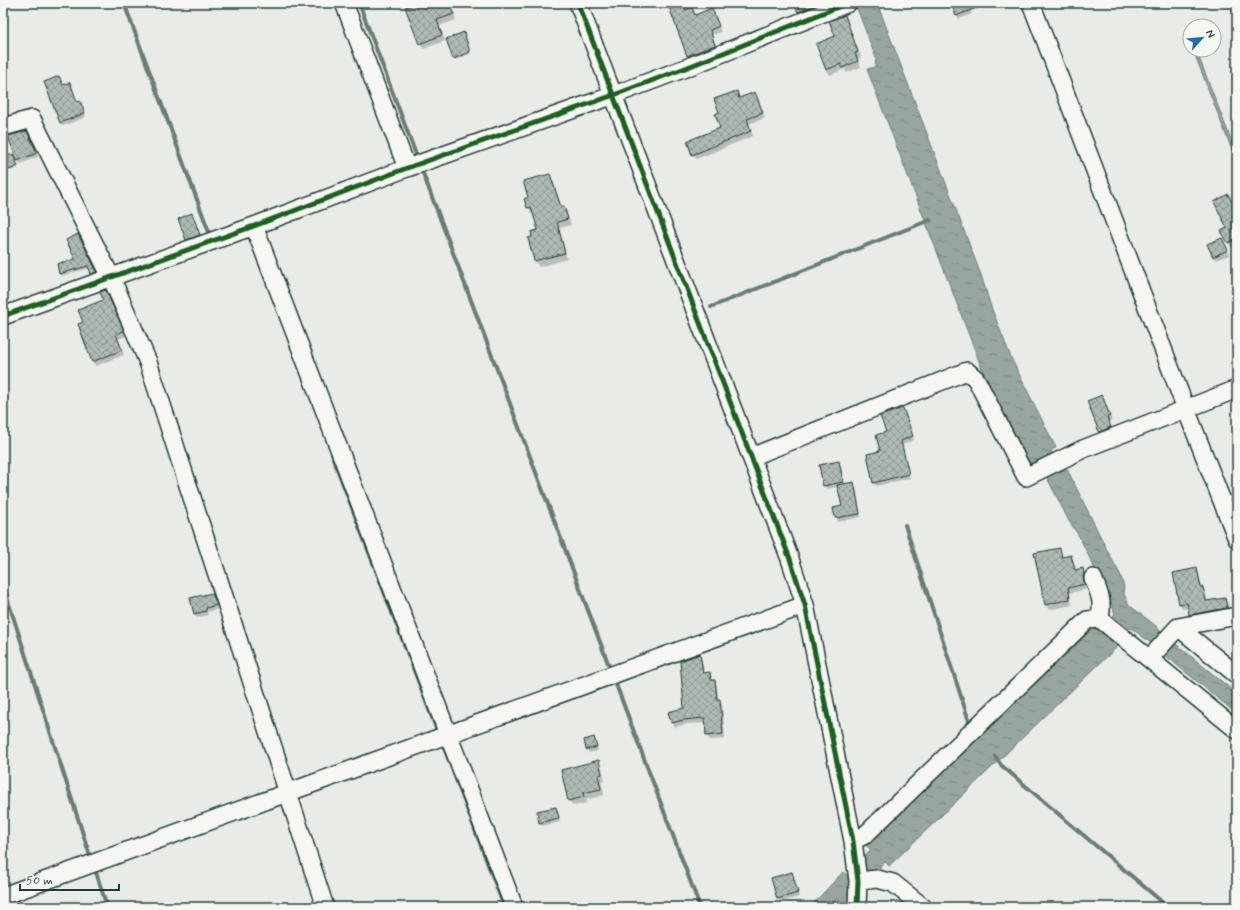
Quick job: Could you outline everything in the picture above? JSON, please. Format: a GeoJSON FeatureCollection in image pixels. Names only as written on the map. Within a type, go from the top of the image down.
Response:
{"type":"FeatureCollection","features":[{"type":"Feature","properties":{"kind":"street"},"geometry":{"type":"LineString","coordinates":[[344,3],[416,165]]}},
{"type":"Feature","properties":{"kind":"street"},"geometry":{"type":"LineString","coordinates":[[578,3],[790,559],[805,605],[853,841],[858,895]]}},
{"type":"Feature","properties":{"kind":"street"},"geometry":{"type":"LineString","coordinates":[[3,316],[254,226],[416,165],[614,95],[848,3]]}},
{"type":"Feature","properties":{"kind":"street"},"geometry":{"type":"LineString","coordinates":[[1031,3],[1237,539]]}},
{"type":"Feature","properties":{"kind":"street"},"geometry":{"type":"LineString","coordinates":[[3,127],[32,119],[111,277],[148,362],[325,907]]}},
{"type":"Feature","properties":{"kind":"street"},"geometry":{"type":"LineString","coordinates":[[254,226],[514,907]]}},
{"type":"Feature","properties":{"kind":"street"},"geometry":{"type":"LineString","coordinates":[[751,456],[967,371],[976,379],[1026,477],[1084,449],[1237,389]]}},
{"type":"Feature","properties":{"kind":"street"},"geometry":{"type":"LineString","coordinates":[[1093,578],[1101,596],[1102,620]]}},
{"type":"Feature","properties":{"kind":"street"},"geometry":{"type":"LineString","coordinates":[[3,896],[448,733],[805,605]]}},
{"type":"Feature","properties":{"kind":"street"},"geometry":{"type":"LineString","coordinates":[[1164,643],[1237,616]]}},
{"type":"Feature","properties":{"kind":"street"},"geometry":{"type":"LineString","coordinates":[[853,841],[865,835],[1088,620],[1102,620],[1126,640],[1164,643],[1237,675]]}},
{"type":"Feature","properties":{"kind":"street"},"geometry":{"type":"LineString","coordinates":[[1164,643],[1237,730]]}},
{"type":"Feature","properties":{"kind":"street"},"geometry":{"type":"LineString","coordinates":[[858,895],[877,879],[893,883],[923,907]]}},
{"type":"Feature","properties":{"kind":"water"},"geometry":{"type":"Polygon","coordinates":[[[855,3],[870,3],[872,6],[877,3],[1012,360],[1056,448],[1051,450],[1061,471],[1067,469],[1120,574],[1124,587],[1123,592],[1129,605],[1156,626],[1160,631],[1157,636],[1172,648],[1176,644],[1237,694],[1237,714],[1166,656],[1170,651],[1155,639],[1151,643],[1131,628],[1114,642],[1118,646],[889,866],[885,862],[843,907],[810,907],[843,872],[847,875],[871,850],[866,845],[1096,626],[1099,629],[1115,614],[1111,602],[1079,536],[1069,521],[1038,460],[1028,464],[987,382],[867,69],[875,67],[876,58],[855,3]]]}},
{"type":"Feature","properties":{"kind":"water"},"geometry":{"type":"Polygon","coordinates":[[[1196,58],[1199,58],[1237,155],[1237,163],[1196,58]]]}},
{"type":"Feature","properties":{"kind":"building"},"geometry":{"type":"Polygon","coordinates":[[[416,3],[449,3],[454,14],[437,20],[442,35],[419,44],[405,7],[416,3]]]}},
{"type":"Feature","properties":{"kind":"building"},"geometry":{"type":"Polygon","coordinates":[[[678,3],[683,3],[686,10],[692,7],[695,15],[712,8],[719,26],[710,30],[715,45],[687,56],[669,7],[678,3]]]}},
{"type":"Feature","properties":{"kind":"building"},"geometry":{"type":"Polygon","coordinates":[[[794,3],[821,3],[798,12],[794,3]]]}},
{"type":"Feature","properties":{"kind":"building"},"geometry":{"type":"Polygon","coordinates":[[[951,3],[987,3],[987,4],[956,16],[951,3]]]}},
{"type":"Feature","properties":{"kind":"building"},"geometry":{"type":"Polygon","coordinates":[[[845,15],[858,52],[855,53],[858,61],[842,68],[841,64],[826,70],[816,44],[835,36],[829,21],[845,15]]]}},
{"type":"Feature","properties":{"kind":"building"},"geometry":{"type":"Polygon","coordinates":[[[464,32],[470,52],[453,59],[446,39],[464,32]]]}},
{"type":"Feature","properties":{"kind":"building"},"geometry":{"type":"Polygon","coordinates":[[[59,76],[63,85],[70,82],[77,102],[80,101],[85,113],[60,123],[44,82],[59,76]]]}},
{"type":"Feature","properties":{"kind":"building"},"geometry":{"type":"Polygon","coordinates":[[[737,91],[739,98],[755,92],[763,113],[747,119],[751,131],[692,155],[687,141],[720,128],[715,114],[719,112],[714,99],[737,91]]]}},
{"type":"Feature","properties":{"kind":"building"},"geometry":{"type":"Polygon","coordinates":[[[27,131],[37,153],[17,161],[8,136],[27,131]]]}},
{"type":"Feature","properties":{"kind":"building"},"geometry":{"type":"Polygon","coordinates":[[[13,154],[18,166],[9,170],[4,157],[13,154]]]}},
{"type":"Feature","properties":{"kind":"building"},"geometry":{"type":"Polygon","coordinates":[[[550,174],[561,207],[564,206],[568,219],[557,222],[565,253],[534,261],[528,238],[532,237],[531,232],[538,230],[531,207],[527,208],[524,199],[528,197],[523,181],[550,174]]]}},
{"type":"Feature","properties":{"kind":"building"},"geometry":{"type":"Polygon","coordinates":[[[1228,194],[1237,212],[1237,246],[1234,240],[1228,243],[1221,231],[1227,228],[1214,202],[1228,194]]]}},
{"type":"Feature","properties":{"kind":"building"},"geometry":{"type":"Polygon","coordinates":[[[192,213],[200,235],[186,240],[178,219],[192,213]]]}},
{"type":"Feature","properties":{"kind":"building"},"geometry":{"type":"Polygon","coordinates":[[[78,234],[97,272],[91,274],[88,266],[59,274],[57,264],[75,259],[66,240],[78,234]]]}},
{"type":"Feature","properties":{"kind":"building"},"geometry":{"type":"Polygon","coordinates":[[[1222,238],[1228,250],[1213,257],[1207,244],[1222,238]]]}},
{"type":"Feature","properties":{"kind":"building"},"geometry":{"type":"Polygon","coordinates":[[[106,290],[124,331],[116,334],[122,350],[92,362],[78,324],[83,322],[78,310],[103,300],[100,292],[106,290]]]}},
{"type":"Feature","properties":{"kind":"building"},"geometry":{"type":"Polygon","coordinates":[[[1102,395],[1110,416],[1107,417],[1111,427],[1099,432],[1087,401],[1102,395]]]}},
{"type":"Feature","properties":{"kind":"building"},"geometry":{"type":"Polygon","coordinates":[[[903,408],[913,436],[901,441],[909,474],[873,483],[867,454],[880,451],[876,435],[886,432],[880,416],[903,408]]]}},
{"type":"Feature","properties":{"kind":"building"},"geometry":{"type":"Polygon","coordinates":[[[839,461],[843,482],[823,486],[819,465],[839,461]]]}},
{"type":"Feature","properties":{"kind":"building"},"geometry":{"type":"Polygon","coordinates":[[[854,482],[860,514],[835,518],[833,508],[842,506],[837,485],[854,482]]]}},
{"type":"Feature","properties":{"kind":"building"},"geometry":{"type":"Polygon","coordinates":[[[1060,548],[1062,557],[1071,555],[1075,570],[1083,568],[1085,584],[1068,588],[1070,599],[1045,605],[1034,553],[1060,548]]]}},
{"type":"Feature","properties":{"kind":"building"},"geometry":{"type":"Polygon","coordinates":[[[1197,568],[1201,588],[1203,587],[1206,601],[1225,598],[1227,608],[1189,615],[1187,603],[1179,604],[1173,573],[1197,568]]]}},
{"type":"Feature","properties":{"kind":"building"},"geometry":{"type":"Polygon","coordinates":[[[212,593],[217,605],[206,608],[206,611],[194,614],[190,598],[212,593]]]}},
{"type":"Feature","properties":{"kind":"building"},"geometry":{"type":"Polygon","coordinates":[[[700,654],[703,673],[710,672],[711,680],[715,680],[717,699],[720,699],[723,734],[706,736],[705,718],[671,723],[668,712],[684,708],[680,661],[700,654]]]}},
{"type":"Feature","properties":{"kind":"building"},"geometry":{"type":"Polygon","coordinates":[[[594,737],[597,747],[586,750],[584,740],[594,737]]]}},
{"type":"Feature","properties":{"kind":"building"},"geometry":{"type":"Polygon","coordinates":[[[599,760],[602,774],[598,775],[601,789],[583,793],[584,797],[568,801],[561,770],[599,760]]]}},
{"type":"Feature","properties":{"kind":"building"},"geometry":{"type":"Polygon","coordinates":[[[556,807],[559,818],[539,823],[537,811],[556,807]]]}},
{"type":"Feature","properties":{"kind":"building"},"geometry":{"type":"Polygon","coordinates":[[[792,872],[798,893],[777,899],[771,878],[792,872]]]}},
{"type":"Feature","properties":{"kind":"waterway"},"geometry":{"type":"LineString","coordinates":[[124,3],[209,232]]}},
{"type":"Feature","properties":{"kind":"waterway"},"geometry":{"type":"LineString","coordinates":[[359,3],[418,160]]}},
{"type":"Feature","properties":{"kind":"waterway"},"geometry":{"type":"LineString","coordinates":[[421,168],[611,671]]}},
{"type":"Feature","properties":{"kind":"waterway"},"geometry":{"type":"LineString","coordinates":[[711,307],[930,220]]}},
{"type":"Feature","properties":{"kind":"waterway"},"geometry":{"type":"LineString","coordinates":[[333,458],[436,728]]}},
{"type":"Feature","properties":{"kind":"waterway"},"geometry":{"type":"LineString","coordinates":[[905,525],[970,724]]}},
{"type":"Feature","properties":{"kind":"waterway"},"geometry":{"type":"LineString","coordinates":[[3,585],[90,856]]}},
{"type":"Feature","properties":{"kind":"waterway"},"geometry":{"type":"LineString","coordinates":[[614,679],[700,907]]}},
{"type":"Feature","properties":{"kind":"waterway"},"geometry":{"type":"LineString","coordinates":[[443,745],[504,907]]}},
{"type":"Feature","properties":{"kind":"waterway"},"geometry":{"type":"LineString","coordinates":[[995,756],[1001,765],[1168,907]]}},
{"type":"Feature","properties":{"kind":"waterway"},"geometry":{"type":"LineString","coordinates":[[96,872],[107,907]]}},
{"type":"Feature","properties":{"kind":"cycle path"},"geometry":{"type":"LineString","coordinates":[[578,3],[790,559],[805,605],[853,841],[858,881],[857,907]]}},
{"type":"Feature","properties":{"kind":"cycle path"},"geometry":{"type":"LineString","coordinates":[[3,316],[254,226],[407,168],[614,95],[848,3]]}}]}
